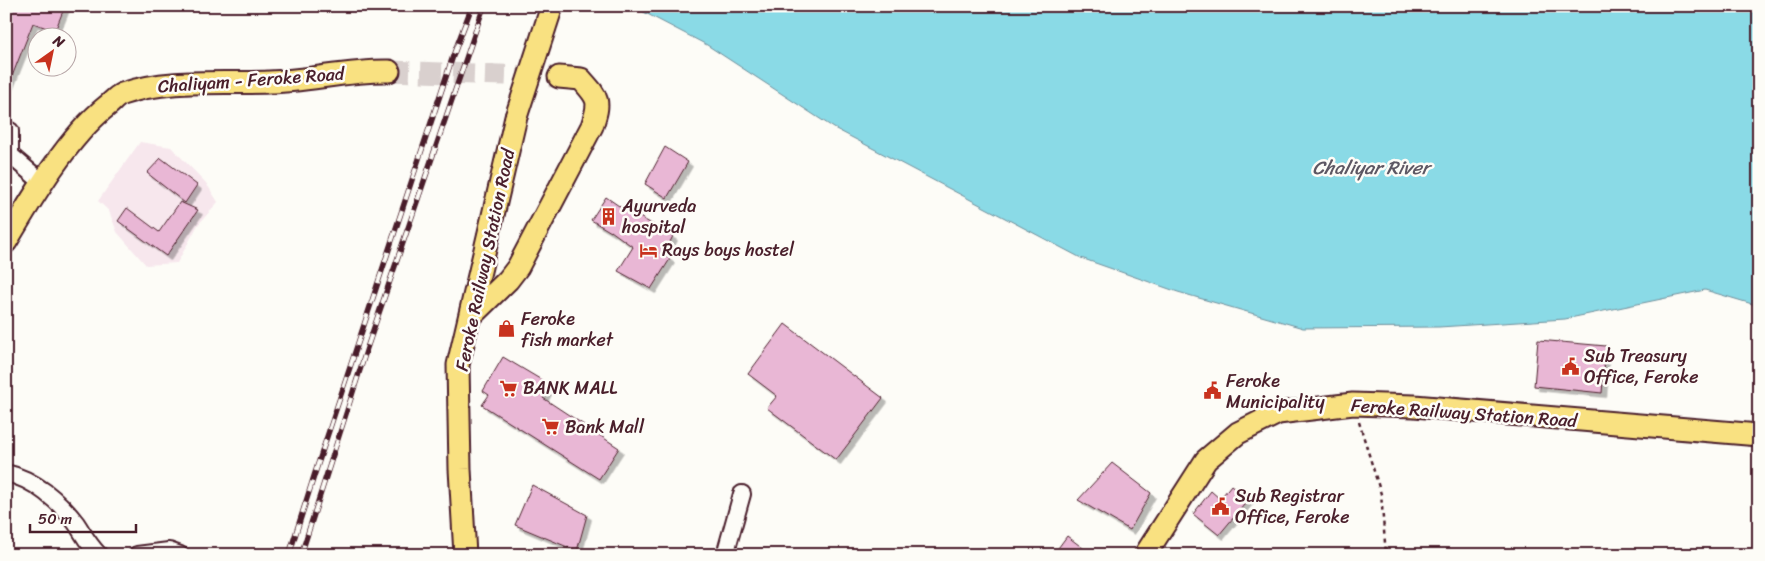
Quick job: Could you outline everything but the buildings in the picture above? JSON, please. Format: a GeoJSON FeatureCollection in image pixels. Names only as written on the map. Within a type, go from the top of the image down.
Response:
{"type":"FeatureCollection","features":[{"type":"Feature","properties":{"kind":"main road","name":"Feroke Railway Station Road"},"geometry":{"type":"LineString","coordinates":[[465,555],[460,469],[458,365],[516,116],[552,6]]}},
{"type":"Feature","properties":{"kind":"main road","name":"Chaliyam - Feroke Road"},"geometry":{"type":"LineString","coordinates":[[6,242],[28,204],[71,143],[99,112],[120,95],[160,85],[269,82],[365,70],[389,70]]}},
{"type":"Feature","properties":{"kind":"main road"},"geometry":{"type":"LineString","coordinates":[[470,317],[508,280],[518,267],[592,126],[598,109],[595,94],[581,78],[559,77]]}},
{"type":"Feature","properties":{"kind":"main road","name":"Feroke Railway Station Road"},"geometry":{"type":"LineString","coordinates":[[1145,555],[1206,460],[1238,433],[1278,413],[1353,404],[1414,406],[1759,435]]}},
{"type":"Feature","properties":{"kind":"street"},"geometry":{"type":"LineString","coordinates":[[6,129],[10,131],[10,155],[44,183]]}},
{"type":"Feature","properties":{"kind":"street"},"geometry":{"type":"LineString","coordinates":[[6,473],[32,484],[58,501],[77,524],[88,544],[98,555]]}},
{"type":"Feature","properties":{"kind":"street"},"geometry":{"type":"LineString","coordinates":[[725,555],[742,494]]}},
{"type":"Feature","properties":{"kind":"street"},"geometry":{"type":"LineString","coordinates":[[137,555],[169,551],[180,555]]}},
{"type":"Feature","properties":{"kind":"path"},"geometry":{"type":"LineString","coordinates":[[1353,404],[1381,494],[1386,555]]}},
{"type":"Feature","properties":{"kind":"shaded area"},"geometry":{"type":"Polygon","coordinates":[[[140,142],[171,147],[206,183],[218,202],[198,225],[177,263],[146,265],[117,232],[109,211],[98,201],[140,142]]]}},
{"type":"Feature","properties":{"kind":"water","name":"Chaliyar River"},"geometry":{"type":"Polygon","coordinates":[[[632,6],[1759,6],[1759,306],[1705,290],[1565,319],[1439,327],[1303,328],[1178,292],[1081,258],[834,128],[707,45],[632,6]]]}},
{"type":"Feature","properties":{"kind":"tunnel"},"geometry":{"type":"LineString","coordinates":[[389,71],[559,77]]}},
{"type":"Feature","properties":{"kind":"railway"},"geometry":{"type":"LineString","coordinates":[[289,555],[453,56],[472,6]]}},
{"type":"Feature","properties":{"kind":"railway"},"geometry":{"type":"LineString","coordinates":[[301,555],[367,348],[484,6]]}},
{"type":"Feature","properties":{"kind":"place","name":"Ayurveda hospital"},"geometry":{"type":"Point","coordinates":[608,216]}},
{"type":"Feature","properties":{"kind":"place","name":"Rays boys hostel"},"geometry":{"type":"Point","coordinates":[648,250]}},
{"type":"Feature","properties":{"kind":"place","name":"Feroke fish market"},"geometry":{"type":"Point","coordinates":[507,329]}},
{"type":"Feature","properties":{"kind":"place","name":"Sub Treasury Office, Feroke"},"geometry":{"type":"Point","coordinates":[1570,366]}},
{"type":"Feature","properties":{"kind":"place","name":"BANK MALL"},"geometry":{"type":"Point","coordinates":[509,388]}},
{"type":"Feature","properties":{"kind":"place","name":"Feroke Municipality"},"geometry":{"type":"Point","coordinates":[1212,391]}},
{"type":"Feature","properties":{"kind":"place","name":"Bank Mall"},"geometry":{"type":"Point","coordinates":[551,427]}},
{"type":"Feature","properties":{"kind":"place","name":"Sub Registrar Office, Feroke"},"geometry":{"type":"Point","coordinates":[1221,506]}}]}
